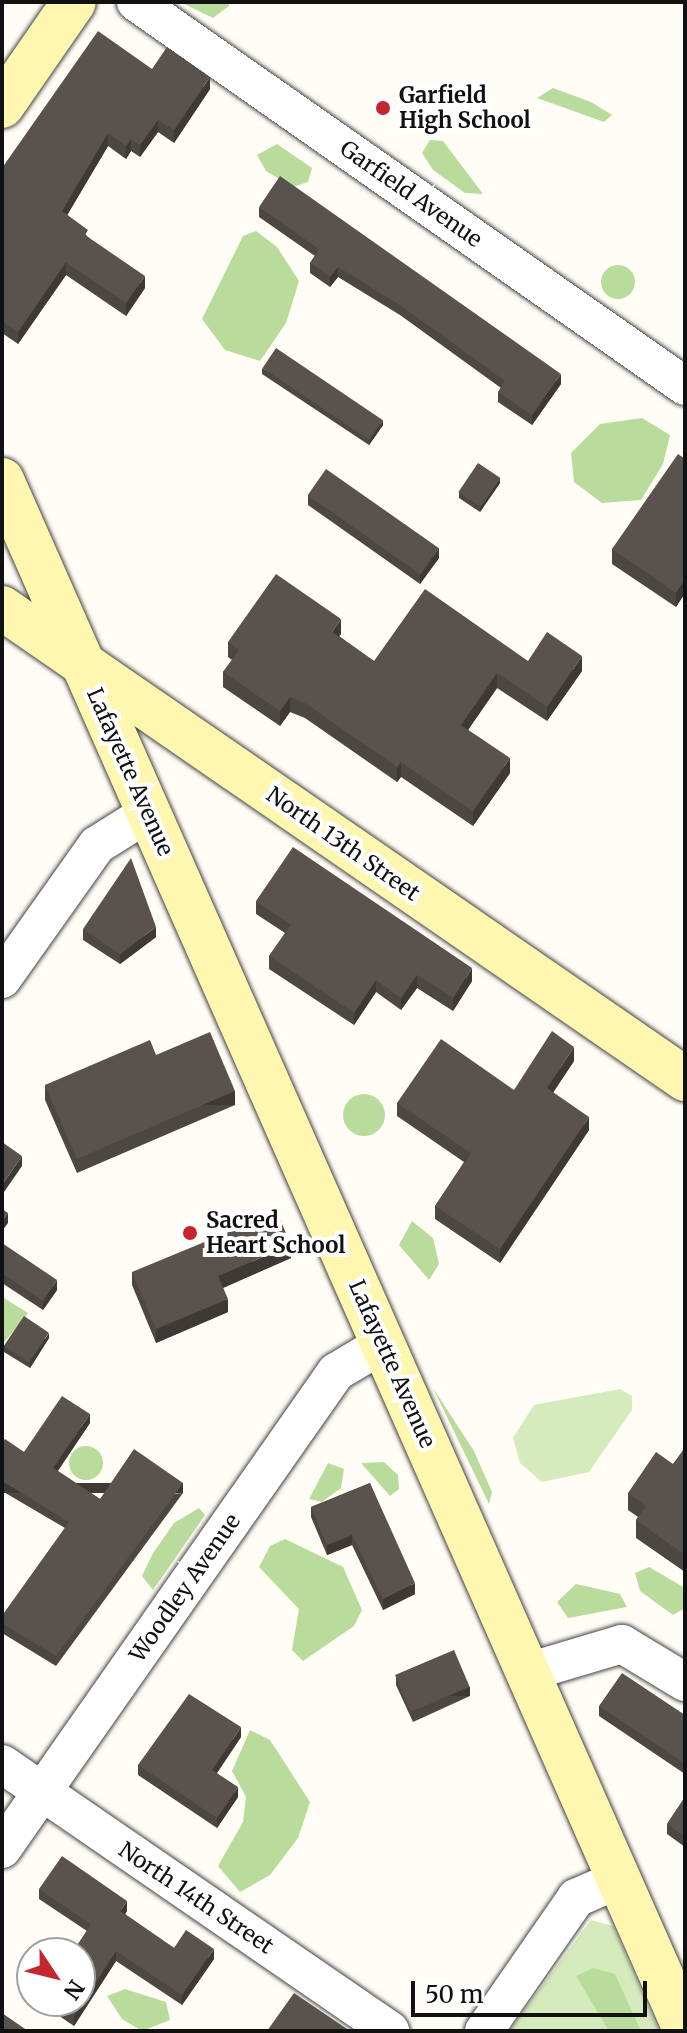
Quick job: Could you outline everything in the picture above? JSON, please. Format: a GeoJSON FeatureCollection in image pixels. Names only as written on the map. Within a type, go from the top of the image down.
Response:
{"type":"FeatureCollection","features":[{"type":"Feature","properties":{"kind":"main road"},"geometry":{"type":"LineString","coordinates":[[2,106],[74,2]]}},
{"type":"Feature","properties":{"kind":"main road","name":"Lafayette Avenue"},"geometry":{"type":"LineString","coordinates":[[2,480],[685,2029]]}},
{"type":"Feature","properties":{"kind":"main road","name":"North 13th Street"},"geometry":{"type":"LineString","coordinates":[[2,608],[685,1079]]}},
{"type":"Feature","properties":{"kind":"street","name":"Garfield Avenue"},"geometry":{"type":"LineString","coordinates":[[136,2],[685,386]]}},
{"type":"Feature","properties":{"kind":"street"},"geometry":{"type":"LineString","coordinates":[[2,979],[97,845],[148,813]]}},
{"type":"Feature","properties":{"kind":"street","name":"Woodley Avenue"},"geometry":{"type":"LineString","coordinates":[[2,1849],[336,1372],[383,1344]]}},
{"type":"Feature","properties":{"kind":"street"},"geometry":{"type":"LineString","coordinates":[[528,1672],[622,1644],[685,1682]]}},
{"type":"Feature","properties":{"kind":"street","name":"North 14th Street"},"geometry":{"type":"LineString","coordinates":[[2,1764],[390,2031]]}},
{"type":"Feature","properties":{"kind":"street"},"geometry":{"type":"LineString","coordinates":[[484,2031],[576,1898],[619,1879]]}},
{"type":"Feature","properties":{"kind":"green space"},"geometry":{"type":"Polygon","coordinates":[[[180,2],[228,2],[229,6],[213,18],[180,2]]]}},
{"type":"Feature","properties":{"kind":"green space"},"geometry":{"type":"Polygon","coordinates":[[[553,88],[591,102],[612,115],[604,122],[537,98],[553,88]]]}},
{"type":"Feature","properties":{"kind":"green space"},"geometry":{"type":"Polygon","coordinates":[[[430,140],[443,141],[483,194],[465,193],[433,170],[422,153],[430,140]]]}},
{"type":"Feature","properties":{"kind":"green space"},"geometry":{"type":"Polygon","coordinates":[[[277,144],[312,168],[308,182],[293,187],[266,171],[257,155],[277,144]]]}},
{"type":"Feature","properties":{"kind":"green space"},"geometry":{"type":"Polygon","coordinates":[[[256,231],[277,247],[299,281],[286,323],[260,361],[225,350],[202,319],[243,236],[256,231]]]}},
{"type":"Feature","properties":{"kind":"green space"},"geometry":{"type":"Polygon","coordinates":[[[618,265],[630,270],[635,282],[630,294],[618,299],[606,294],[601,282],[606,270],[618,265]]]}},
{"type":"Feature","properties":{"kind":"green space"},"geometry":{"type":"Polygon","coordinates":[[[642,418],[670,435],[663,464],[641,500],[602,503],[574,482],[571,453],[600,424],[642,418]]]}},
{"type":"Feature","properties":{"kind":"green space"},"geometry":{"type":"Polygon","coordinates":[[[364,1094],[379,1100],[385,1115],[379,1130],[364,1136],[349,1130],[343,1115],[349,1100],[364,1094]]]}},
{"type":"Feature","properties":{"kind":"green space"},"geometry":{"type":"Polygon","coordinates":[[[412,1221],[433,1238],[439,1264],[429,1280],[399,1245],[412,1221]]]}},
{"type":"Feature","properties":{"kind":"green space"},"geometry":{"type":"Polygon","coordinates":[[[2,1297],[28,1313],[2,1345],[2,1297]]]}},
{"type":"Feature","properties":{"kind":"green space"},"geometry":{"type":"Polygon","coordinates":[[[433,1388],[474,1451],[492,1492],[489,1504],[433,1388]]]}},
{"type":"Feature","properties":{"kind":"green space"},"geometry":{"type":"Polygon","coordinates":[[[620,1389],[632,1396],[632,1410],[589,1472],[542,1482],[520,1463],[513,1438],[534,1405],[620,1389]]]}},
{"type":"Feature","properties":{"kind":"green space"},"geometry":{"type":"Polygon","coordinates":[[[86,1446],[98,1451],[103,1463],[98,1475],[86,1480],[74,1475],[69,1463],[74,1451],[86,1446]]]}},
{"type":"Feature","properties":{"kind":"green space"},"geometry":{"type":"Polygon","coordinates":[[[384,1462],[398,1475],[399,1489],[390,1496],[361,1463],[384,1462]]]}},
{"type":"Feature","properties":{"kind":"green space"},"geometry":{"type":"Polygon","coordinates":[[[328,1463],[344,1469],[341,1488],[322,1502],[309,1499],[328,1463]]]}},
{"type":"Feature","properties":{"kind":"green space"},"geometry":{"type":"Polygon","coordinates":[[[199,1508],[205,1515],[153,1590],[142,1576],[153,1553],[174,1523],[199,1508]]]}},
{"type":"Feature","properties":{"kind":"green space"},"geometry":{"type":"Polygon","coordinates":[[[285,1539],[343,1567],[362,1610],[354,1626],[303,1661],[292,1650],[299,1609],[259,1567],[270,1546],[285,1539]]]}},
{"type":"Feature","properties":{"kind":"green space"},"geometry":{"type":"Polygon","coordinates":[[[649,1567],[685,1588],[685,1608],[673,1615],[640,1591],[635,1573],[649,1567]]]}},
{"type":"Feature","properties":{"kind":"green space"},"geometry":{"type":"Polygon","coordinates":[[[576,1584],[620,1594],[627,1607],[568,1618],[557,1602],[576,1584]]]}},
{"type":"Feature","properties":{"kind":"green space"},"geometry":{"type":"Polygon","coordinates":[[[250,1730],[270,1740],[310,1802],[298,1838],[270,1875],[240,1892],[218,1866],[243,1822],[246,1797],[232,1771],[250,1730]]]}},
{"type":"Feature","properties":{"kind":"green space"},"geometry":{"type":"Polygon","coordinates":[[[591,1920],[613,1926],[659,2031],[509,2031],[591,1920]]]}},
{"type":"Feature","properties":{"kind":"green space"},"geometry":{"type":"Polygon","coordinates":[[[593,1968],[615,1974],[641,2031],[609,2031],[576,1976],[593,1968]]]}},
{"type":"Feature","properties":{"kind":"green space"},"geometry":{"type":"Polygon","coordinates":[[[125,1989],[166,2002],[170,2020],[142,2031],[122,2019],[107,1996],[125,1989]]]}},
{"type":"Feature","properties":{"kind":"building"},"geometry":{"type":"Polygon","coordinates":[[[98,31],[152,69],[167,47],[210,77],[174,130],[158,120],[140,145],[131,139],[126,146],[108,133],[62,211],[88,230],[85,235],[145,276],[126,303],[66,262],[18,332],[2,321],[2,168],[98,31]]]}},
{"type":"Feature","properties":{"kind":"building"},"geometry":{"type":"Polygon","coordinates":[[[280,176],[561,374],[532,415],[498,392],[505,381],[400,305],[338,267],[330,277],[310,263],[319,249],[259,207],[280,176]]]}},
{"type":"Feature","properties":{"kind":"building"},"geometry":{"type":"Polygon","coordinates":[[[276,348],[383,420],[370,440],[263,368],[276,348]]]}},
{"type":"Feature","properties":{"kind":"building"},"geometry":{"type":"Polygon","coordinates":[[[678,454],[685,459],[685,579],[676,593],[612,549],[678,454]]]}},
{"type":"Feature","properties":{"kind":"building"},"geometry":{"type":"Polygon","coordinates":[[[478,463],[500,478],[481,507],[458,492],[478,463]]]}},
{"type":"Feature","properties":{"kind":"building"},"geometry":{"type":"Polygon","coordinates":[[[326,469],[439,548],[421,574],[308,495],[326,469]]]}},
{"type":"Feature","properties":{"kind":"building"},"geometry":{"type":"Polygon","coordinates":[[[276,574],[341,619],[332,632],[374,661],[425,589],[528,661],[547,632],[582,656],[547,707],[497,673],[461,725],[510,758],[473,811],[401,762],[397,767],[305,703],[290,697],[280,711],[223,672],[239,650],[228,642],[276,574]]]}},
{"type":"Feature","properties":{"kind":"building"},"geometry":{"type":"Polygon","coordinates":[[[293,847],[472,968],[453,998],[417,975],[401,998],[376,980],[354,1013],[269,956],[291,925],[256,901],[293,847]]]}},
{"type":"Feature","properties":{"kind":"building"},"geometry":{"type":"Polygon","coordinates":[[[131,858],[156,927],[120,954],[83,929],[131,858]]]}},
{"type":"Feature","properties":{"kind":"building"},"geometry":{"type":"Polygon","coordinates":[[[552,1031],[574,1047],[547,1088],[589,1117],[500,1249],[435,1206],[471,1153],[397,1103],[441,1039],[514,1090],[552,1031]]]}},
{"type":"Feature","properties":{"kind":"building"},"geometry":{"type":"Polygon","coordinates":[[[210,1032],[235,1091],[77,1159],[45,1085],[150,1040],[156,1055],[210,1032]]]}},
{"type":"Feature","properties":{"kind":"building"},"geometry":{"type":"Polygon","coordinates":[[[2,1142],[22,1156],[2,1185],[2,1142]]]}},
{"type":"Feature","properties":{"kind":"building"},"geometry":{"type":"Polygon","coordinates":[[[277,1212],[291,1245],[218,1276],[228,1299],[156,1329],[132,1272],[277,1212]]]}},
{"type":"Feature","properties":{"kind":"building"},"geometry":{"type":"Polygon","coordinates":[[[2,1243],[57,1280],[43,1301],[2,1273],[2,1243]]]}},
{"type":"Feature","properties":{"kind":"building"},"geometry":{"type":"Polygon","coordinates":[[[24,1316],[49,1333],[29,1363],[4,1346],[24,1316]]]}},
{"type":"Feature","properties":{"kind":"building"},"geometry":{"type":"Polygon","coordinates":[[[62,1396],[90,1414],[53,1468],[100,1499],[134,1449],[183,1483],[56,1656],[2,1623],[2,1616],[69,1522],[2,1481],[2,1443],[5,1439],[24,1452],[62,1396]]]}},
{"type":"Feature","properties":{"kind":"building"},"geometry":{"type":"Polygon","coordinates":[[[683,1450],[685,1555],[636,1520],[646,1506],[628,1493],[656,1452],[673,1464],[683,1450]]]}},
{"type":"Feature","properties":{"kind":"building"},"geometry":{"type":"Polygon","coordinates":[[[370,1483],[415,1583],[383,1599],[352,1535],[327,1545],[311,1507],[370,1483]]]}},
{"type":"Feature","properties":{"kind":"building"},"geometry":{"type":"Polygon","coordinates":[[[454,1650],[470,1687],[411,1712],[395,1675],[454,1650]]]}},
{"type":"Feature","properties":{"kind":"building"},"geometry":{"type":"Polygon","coordinates":[[[622,1673],[685,1715],[685,1764],[599,1706],[622,1673]]]}},
{"type":"Feature","properties":{"kind":"building"},"geometry":{"type":"Polygon","coordinates":[[[189,1694],[241,1727],[212,1770],[238,1787],[217,1818],[138,1765],[189,1694]]]}},
{"type":"Feature","properties":{"kind":"building"},"geometry":{"type":"Polygon","coordinates":[[[685,1797],[685,1837],[667,1824],[685,1797]]]}},
{"type":"Feature","properties":{"kind":"building"},"geometry":{"type":"Polygon","coordinates":[[[62,1856],[127,1901],[120,1911],[174,1948],[186,1930],[214,1949],[182,1995],[116,1951],[96,1982],[96,1937],[82,1937],[91,1924],[39,1889],[62,1856]]]}},
{"type":"Feature","properties":{"kind":"building"},"geometry":{"type":"Polygon","coordinates":[[[294,1993],[350,2031],[267,2031],[294,1993]]]}},
{"type":"Feature","properties":{"kind":"building"},"geometry":{"type":"Polygon","coordinates":[[[2,2013],[28,2031],[2,2031],[2,2013]]]}},
{"type":"Feature","properties":{"kind":"place","name":"Garfield High School"},"geometry":{"type":"Point","coordinates":[383,108]}},
{"type":"Feature","properties":{"kind":"place","name":"Sacred Heart School"},"geometry":{"type":"Point","coordinates":[190,1233]}}]}
